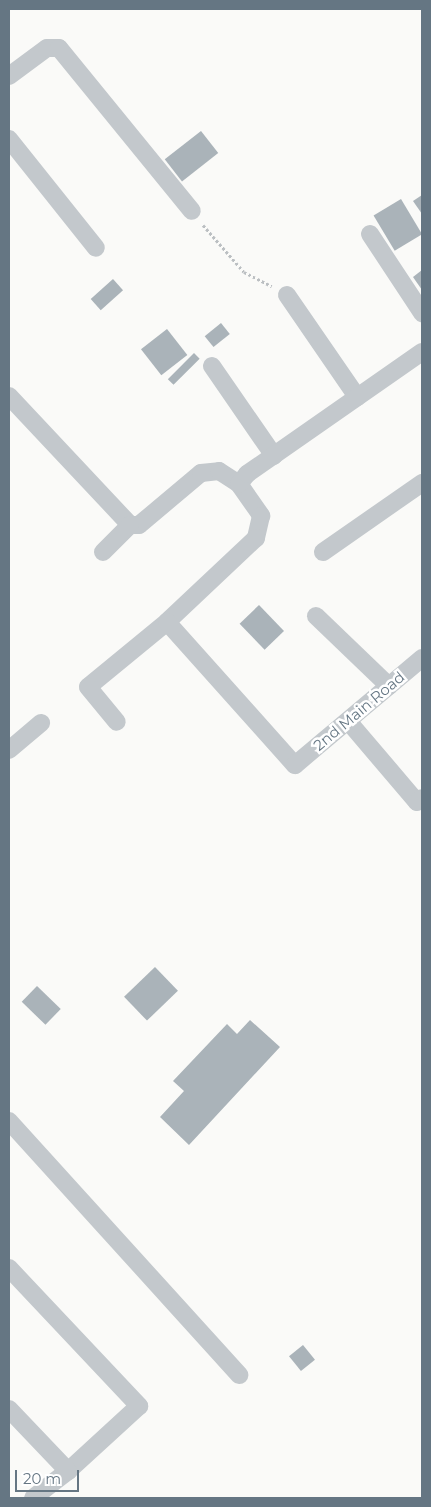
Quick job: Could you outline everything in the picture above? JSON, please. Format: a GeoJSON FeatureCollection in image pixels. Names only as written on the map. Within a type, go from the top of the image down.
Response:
{"type":"FeatureCollection","features":[{"type":"Feature","properties":{"kind":"street"},"geometry":{"type":"LineString","coordinates":[[9,76],[47,48],[59,48],[192,211]]}},
{"type":"Feature","properties":{"kind":"street"},"geometry":{"type":"LineString","coordinates":[[9,139],[96,248]]}},
{"type":"Feature","properties":{"kind":"street"},"geometry":{"type":"LineString","coordinates":[[370,234],[422,313]]}},
{"type":"Feature","properties":{"kind":"street"},"geometry":{"type":"LineString","coordinates":[[287,295],[357,397]]}},
{"type":"Feature","properties":{"kind":"street"},"geometry":{"type":"LineString","coordinates":[[239,484],[247,474],[422,352]]}},
{"type":"Feature","properties":{"kind":"street"},"geometry":{"type":"LineString","coordinates":[[212,366],[274,456]]}},
{"type":"Feature","properties":{"kind":"street"},"geometry":{"type":"LineString","coordinates":[[9,396],[22,406],[130,525]]}},
{"type":"Feature","properties":{"kind":"street"},"geometry":{"type":"LineString","coordinates":[[103,552],[130,525],[139,525],[201,473],[219,471],[239,484],[261,516],[256,538],[167,622],[88,687],[118,722]]}},
{"type":"Feature","properties":{"kind":"street"},"geometry":{"type":"LineString","coordinates":[[323,552],[422,483]]}},
{"type":"Feature","properties":{"kind":"street"},"geometry":{"type":"LineString","coordinates":[[316,616],[389,686]]}},
{"type":"Feature","properties":{"kind":"street","name":"2nd Main Road"},"geometry":{"type":"LineString","coordinates":[[167,622],[295,765],[422,658]]}},
{"type":"Feature","properties":{"kind":"street"},"geometry":{"type":"LineString","coordinates":[[348,721],[417,802],[422,798]]}},
{"type":"Feature","properties":{"kind":"street"},"geometry":{"type":"LineString","coordinates":[[9,750],[41,723]]}},
{"type":"Feature","properties":{"kind":"street"},"geometry":{"type":"LineString","coordinates":[[9,1120],[239,1375]]}},
{"type":"Feature","properties":{"kind":"street"},"geometry":{"type":"LineString","coordinates":[[9,1268],[139,1406],[68,1471],[33,1498]]}},
{"type":"Feature","properties":{"kind":"street"},"geometry":{"type":"LineString","coordinates":[[9,1410],[68,1471]]}},
{"type":"Feature","properties":{"kind":"path"},"geometry":{"type":"LineString","coordinates":[[192,211],[244,272],[287,295]]}},
{"type":"Feature","properties":{"kind":"building"},"geometry":{"type":"Polygon","coordinates":[[[201,131],[218,153],[182,181],[165,159],[201,131]]]}},
{"type":"Feature","properties":{"kind":"building"},"geometry":{"type":"Polygon","coordinates":[[[422,195],[422,214],[413,201],[422,195]]]}},
{"type":"Feature","properties":{"kind":"building"},"geometry":{"type":"Polygon","coordinates":[[[401,199],[422,234],[395,251],[374,215],[401,199]]]}},
{"type":"Feature","properties":{"kind":"building"},"geometry":{"type":"Polygon","coordinates":[[[422,270],[422,290],[413,277],[422,270]]]}},
{"type":"Feature","properties":{"kind":"building"},"geometry":{"type":"Polygon","coordinates":[[[113,279],[123,290],[101,310],[91,299],[113,279]]]}},
{"type":"Feature","properties":{"kind":"building"},"geometry":{"type":"Polygon","coordinates":[[[221,323],[230,334],[213,347],[205,336],[221,323]]]}},
{"type":"Feature","properties":{"kind":"building"},"geometry":{"type":"Polygon","coordinates":[[[167,329],[187,355],[161,375],[141,349],[167,329]]]}},
{"type":"Feature","properties":{"kind":"building"},"geometry":{"type":"Polygon","coordinates":[[[194,353],[200,359],[173,385],[168,379],[194,353]]]}},
{"type":"Feature","properties":{"kind":"building"},"geometry":{"type":"Polygon","coordinates":[[[259,605],[284,631],[265,650],[240,624],[259,605]]]}},
{"type":"Feature","properties":{"kind":"building"},"geometry":{"type":"Polygon","coordinates":[[[155,967],[178,991],[147,1021],[124,997],[155,967]]]}},
{"type":"Feature","properties":{"kind":"building"},"geometry":{"type":"Polygon","coordinates":[[[37,986],[61,1009],[45,1025],[22,1002],[37,986]]]}},
{"type":"Feature","properties":{"kind":"building"},"geometry":{"type":"Polygon","coordinates":[[[250,1020],[280,1047],[189,1145],[160,1117],[184,1091],[173,1081],[227,1024],[237,1034],[250,1020]]]}},
{"type":"Feature","properties":{"kind":"building"},"geometry":{"type":"Polygon","coordinates":[[[303,1345],[315,1360],[301,1371],[289,1356],[303,1345]]]}}]}
